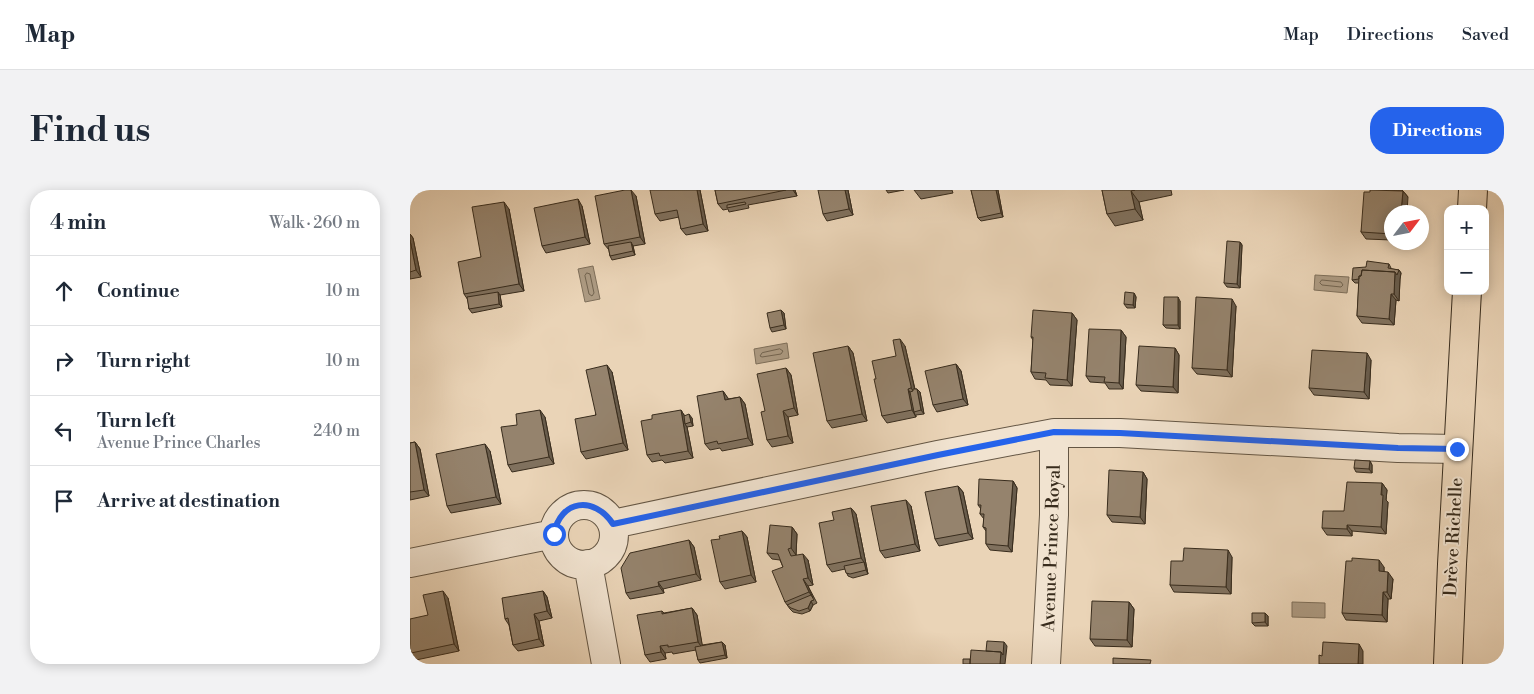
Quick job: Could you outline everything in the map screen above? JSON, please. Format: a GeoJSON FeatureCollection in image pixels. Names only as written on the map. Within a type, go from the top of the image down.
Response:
{"type":"FeatureCollection","features":[{"type":"Feature","properties":{"kind":"main road"},"geometry":{"type":"LineString","coordinates":[[1472,205],[1473,190]]}},
{"type":"Feature","properties":{"kind":"main road","name":"Drève Richelle"},"geometry":{"type":"LineString","coordinates":[[1448,664],[1457,449],[1467,295]]}},
{"type":"Feature","properties":{"kind":"street"},"geometry":{"type":"LineString","coordinates":[[613,524],[1054,432],[1120,433],[1398,448],[1457,449]]}},
{"type":"Feature","properties":{"kind":"street","name":"Avenue Prince Royal"},"geometry":{"type":"LineString","coordinates":[[1046,664],[1054,515],[1054,432]]}},
{"type":"Feature","properties":{"kind":"street"},"geometry":{"type":"LineString","coordinates":[[585,504],[595,506],[613,524],[614,538],[612,547],[599,561],[579,565],[569,561],[561,554],[555,544],[555,525],[560,516],[575,506],[585,504]]}},
{"type":"Feature","properties":{"kind":"street"},"geometry":{"type":"LineString","coordinates":[[410,563],[554,534]]}},
{"type":"Feature","properties":{"kind":"street"},"geometry":{"type":"LineString","coordinates":[[588,564],[606,664]]}},
{"type":"Feature","properties":{"kind":"water"},"geometry":{"type":"Polygon","coordinates":[[[593,266],[600,299],[585,302],[578,269],[593,266]]]}},
{"type":"Feature","properties":{"kind":"water"},"geometry":{"type":"Polygon","coordinates":[[[1315,275],[1349,277],[1347,293],[1314,290],[1315,275]]]}},
{"type":"Feature","properties":{"kind":"water"},"geometry":{"type":"Polygon","coordinates":[[[787,343],[789,358],[756,364],[754,349],[787,343]]]}},
{"type":"Feature","properties":{"kind":"water"},"geometry":{"type":"Polygon","coordinates":[[[1292,602],[1325,603],[1325,618],[1292,617],[1292,602]]]}},
{"type":"Feature","properties":{"kind":"building"},"geometry":{"type":"Polygon","coordinates":[[[631,190],[640,237],[604,244],[595,196],[631,190]]]}},
{"type":"Feature","properties":{"kind":"building"},"geometry":{"type":"Polygon","coordinates":[[[650,190],[697,190],[703,224],[681,229],[677,210],[655,214],[650,190]]]}},
{"type":"Feature","properties":{"kind":"building"},"geometry":{"type":"Polygon","coordinates":[[[715,190],[786,190],[718,204],[715,190]]]}},
{"type":"Feature","properties":{"kind":"building"},"geometry":{"type":"Polygon","coordinates":[[[818,190],[845,190],[849,209],[823,214],[818,190]]]}},
{"type":"Feature","properties":{"kind":"building"},"geometry":{"type":"Polygon","coordinates":[[[971,190],[996,190],[1001,213],[978,218],[971,190]]]}},
{"type":"Feature","properties":{"kind":"building"},"geometry":{"type":"Polygon","coordinates":[[[1102,190],[1135,190],[1131,191],[1135,209],[1107,214],[1102,190]]]}},
{"type":"Feature","properties":{"kind":"building"},"geometry":{"type":"Polygon","coordinates":[[[1370,190],[1403,191],[1402,205],[1384,205],[1384,233],[1361,232],[1364,192],[1370,192],[1370,190]]]}},
{"type":"Feature","properties":{"kind":"building"},"geometry":{"type":"Polygon","coordinates":[[[578,199],[585,237],[542,246],[534,208],[578,199]]]}},
{"type":"Feature","properties":{"kind":"building"},"geometry":{"type":"Polygon","coordinates":[[[504,202],[519,284],[464,294],[458,262],[481,257],[472,207],[504,202]]]}},
{"type":"Feature","properties":{"kind":"building"},"geometry":{"type":"Polygon","coordinates":[[[745,202],[746,204],[727,208],[727,205],[745,202]]]}},
{"type":"Feature","properties":{"kind":"building"},"geometry":{"type":"Polygon","coordinates":[[[410,240],[416,270],[410,272],[410,240]]]}},
{"type":"Feature","properties":{"kind":"building"},"geometry":{"type":"Polygon","coordinates":[[[1227,241],[1240,242],[1237,284],[1224,283],[1227,241]]]}},
{"type":"Feature","properties":{"kind":"building"},"geometry":{"type":"Polygon","coordinates":[[[631,242],[633,251],[610,256],[608,246],[631,242]]]}},
{"type":"Feature","properties":{"kind":"building"},"geometry":{"type":"Polygon","coordinates":[[[1367,261],[1389,264],[1388,268],[1399,270],[1397,275],[1395,272],[1362,270],[1359,279],[1352,280],[1353,268],[1366,267],[1367,261]]]}},
{"type":"Feature","properties":{"kind":"building"},"geometry":{"type":"Polygon","coordinates":[[[1362,270],[1395,272],[1394,294],[1391,294],[1389,319],[1357,316],[1359,276],[1361,276],[1362,270]]]}},
{"type":"Feature","properties":{"kind":"building"},"geometry":{"type":"Polygon","coordinates":[[[498,292],[499,304],[469,309],[467,297],[498,292]]]}},
{"type":"Feature","properties":{"kind":"building"},"geometry":{"type":"Polygon","coordinates":[[[1125,292],[1134,293],[1133,305],[1124,304],[1125,292]]]}},
{"type":"Feature","properties":{"kind":"building"},"geometry":{"type":"Polygon","coordinates":[[[1164,297],[1178,297],[1178,325],[1163,325],[1164,297]]]}},
{"type":"Feature","properties":{"kind":"building"},"geometry":{"type":"Polygon","coordinates":[[[1196,297],[1232,299],[1227,370],[1192,368],[1196,297]]]}},
{"type":"Feature","properties":{"kind":"building"},"geometry":{"type":"Polygon","coordinates":[[[781,310],[784,325],[770,328],[767,313],[781,310]]]}},
{"type":"Feature","properties":{"kind":"building"},"geometry":{"type":"Polygon","coordinates":[[[1033,310],[1072,313],[1067,380],[1045,378],[1046,373],[1031,372],[1033,310]]]}},
{"type":"Feature","properties":{"kind":"building"},"geometry":{"type":"Polygon","coordinates":[[[1089,329],[1121,330],[1119,383],[1104,382],[1105,377],[1086,376],[1089,329]]]}},
{"type":"Feature","properties":{"kind":"building"},"geometry":{"type":"Polygon","coordinates":[[[900,339],[911,386],[908,389],[912,410],[882,416],[872,361],[896,356],[893,340],[900,339]]]}},
{"type":"Feature","properties":{"kind":"building"},"geometry":{"type":"Polygon","coordinates":[[[848,346],[862,414],[827,421],[813,353],[848,346]]]}},
{"type":"Feature","properties":{"kind":"building"},"geometry":{"type":"Polygon","coordinates":[[[1139,346],[1175,348],[1173,387],[1136,385],[1139,346]]]}},
{"type":"Feature","properties":{"kind":"building"},"geometry":{"type":"Polygon","coordinates":[[[1312,350],[1367,353],[1364,392],[1309,388],[1312,350]]]}},
{"type":"Feature","properties":{"kind":"building"},"geometry":{"type":"Polygon","coordinates":[[[956,364],[963,399],[933,405],[925,371],[956,364]]]}},
{"type":"Feature","properties":{"kind":"building"},"geometry":{"type":"Polygon","coordinates":[[[607,365],[623,443],[581,452],[575,419],[596,415],[586,370],[607,365]]]}},
{"type":"Feature","properties":{"kind":"building"},"geometry":{"type":"Polygon","coordinates":[[[786,368],[794,408],[783,411],[788,436],[767,440],[761,412],[765,411],[757,374],[786,368]]]}},
{"type":"Feature","properties":{"kind":"building"},"geometry":{"type":"Polygon","coordinates":[[[913,389],[917,389],[921,410],[914,412],[910,392],[913,389]]]}},
{"type":"Feature","properties":{"kind":"building"},"geometry":{"type":"Polygon","coordinates":[[[723,391],[725,400],[740,397],[748,438],[718,444],[717,441],[705,444],[697,396],[723,391]]]}},
{"type":"Feature","properties":{"kind":"building"},"geometry":{"type":"Polygon","coordinates":[[[540,410],[549,457],[508,465],[501,427],[517,425],[516,414],[540,410]]]}},
{"type":"Feature","properties":{"kind":"building"},"geometry":{"type":"Polygon","coordinates":[[[681,410],[688,451],[660,456],[659,453],[647,455],[641,421],[652,419],[652,415],[681,410]]]}},
{"type":"Feature","properties":{"kind":"building"},"geometry":{"type":"Polygon","coordinates":[[[689,414],[691,422],[685,424],[684,416],[689,414]]]}},
{"type":"Feature","properties":{"kind":"building"},"geometry":{"type":"Polygon","coordinates":[[[415,442],[424,490],[410,492],[410,443],[415,442]]]}},
{"type":"Feature","properties":{"kind":"building"},"geometry":{"type":"Polygon","coordinates":[[[485,444],[496,497],[447,506],[436,454],[485,444]]]}},
{"type":"Feature","properties":{"kind":"building"},"geometry":{"type":"Polygon","coordinates":[[[1355,460],[1370,461],[1369,469],[1354,468],[1355,460]]]}},
{"type":"Feature","properties":{"kind":"building"},"geometry":{"type":"Polygon","coordinates":[[[1109,470],[1143,472],[1140,517],[1107,515],[1109,470]]]}},
{"type":"Feature","properties":{"kind":"building"},"geometry":{"type":"Polygon","coordinates":[[[979,479],[1013,481],[1008,546],[986,544],[986,528],[983,527],[984,514],[980,514],[981,505],[978,505],[979,479]]]}},
{"type":"Feature","properties":{"kind":"building"},"geometry":{"type":"Polygon","coordinates":[[[1347,482],[1382,483],[1381,527],[1347,525],[1347,529],[1322,528],[1323,511],[1344,511],[1347,482]]]}},
{"type":"Feature","properties":{"kind":"building"},"geometry":{"type":"Polygon","coordinates":[[[958,486],[968,533],[935,539],[925,492],[958,486]]]}},
{"type":"Feature","properties":{"kind":"building"},"geometry":{"type":"Polygon","coordinates":[[[906,500],[915,544],[880,551],[871,506],[906,500]]]}},
{"type":"Feature","properties":{"kind":"building"},"geometry":{"type":"Polygon","coordinates":[[[851,508],[861,558],[827,565],[819,523],[834,520],[832,512],[851,508]]]}},
{"type":"Feature","properties":{"kind":"building"},"geometry":{"type":"Polygon","coordinates":[[[770,525],[792,527],[791,548],[788,549],[791,556],[803,554],[808,578],[803,579],[809,592],[785,602],[772,571],[783,567],[778,554],[767,553],[770,525]]]}},
{"type":"Feature","properties":{"kind":"building"},"geometry":{"type":"Polygon","coordinates":[[[742,531],[751,575],[720,582],[711,540],[720,539],[719,536],[742,531]]]}},
{"type":"Feature","properties":{"kind":"building"},"geometry":{"type":"Polygon","coordinates":[[[689,540],[696,574],[658,582],[659,586],[626,593],[621,568],[630,553],[689,540]]]}},
{"type":"Feature","properties":{"kind":"building"},"geometry":{"type":"Polygon","coordinates":[[[1184,548],[1228,550],[1226,587],[1170,585],[1171,561],[1183,561],[1184,548]]]}},
{"type":"Feature","properties":{"kind":"building"},"geometry":{"type":"Polygon","coordinates":[[[1352,558],[1379,560],[1379,571],[1388,572],[1387,592],[1383,592],[1382,615],[1342,613],[1346,561],[1352,561],[1352,558]]]}},
{"type":"Feature","properties":{"kind":"building"},"geometry":{"type":"Polygon","coordinates":[[[864,562],[866,570],[850,574],[846,573],[844,566],[864,562]]]}},
{"type":"Feature","properties":{"kind":"building"},"geometry":{"type":"Polygon","coordinates":[[[443,591],[454,644],[411,653],[410,619],[428,615],[423,595],[443,591]]]}},
{"type":"Feature","properties":{"kind":"building"},"geometry":{"type":"Polygon","coordinates":[[[543,591],[547,611],[534,614],[539,639],[513,645],[508,618],[505,619],[502,598],[543,591]]]}},
{"type":"Feature","properties":{"kind":"building"},"geometry":{"type":"Polygon","coordinates":[[[811,595],[814,600],[811,601],[808,608],[799,611],[787,605],[811,595]]]}},
{"type":"Feature","properties":{"kind":"building"},"geometry":{"type":"Polygon","coordinates":[[[1092,601],[1129,602],[1127,640],[1090,639],[1092,601]]]}},
{"type":"Feature","properties":{"kind":"building"},"geometry":{"type":"Polygon","coordinates":[[[692,608],[698,642],[668,647],[668,645],[660,646],[661,652],[645,655],[637,615],[662,611],[662,614],[692,608]]]}},
{"type":"Feature","properties":{"kind":"building"},"geometry":{"type":"Polygon","coordinates":[[[1252,613],[1265,613],[1265,622],[1252,623],[1252,613]]]}},
{"type":"Feature","properties":{"kind":"building"},"geometry":{"type":"Polygon","coordinates":[[[987,641],[1004,642],[1003,655],[1001,652],[986,651],[987,641]]]}},
{"type":"Feature","properties":{"kind":"building"},"geometry":{"type":"Polygon","coordinates":[[[722,642],[725,655],[698,660],[695,647],[722,642]]]}},
{"type":"Feature","properties":{"kind":"building"},"geometry":{"type":"Polygon","coordinates":[[[1323,642],[1359,644],[1358,664],[1319,664],[1319,655],[1322,656],[1323,642]]]}},
{"type":"Feature","properties":{"kind":"building"},"geometry":{"type":"Polygon","coordinates":[[[971,650],[1001,652],[1000,664],[970,664],[971,650]]]}},
{"type":"Feature","properties":{"kind":"building"},"geometry":{"type":"Polygon","coordinates":[[[1113,658],[1151,660],[1150,664],[1113,664],[1113,658]]]}},
{"type":"Feature","properties":{"kind":"building"},"geometry":{"type":"Polygon","coordinates":[[[963,659],[970,659],[970,664],[963,664],[963,659]]]}},
{"type":"Feature","properties":{"kind":"route"},"geometry":{"type":"LineString","coordinates":[[554,534],[555,525],[560,516],[575,506],[585,504],[595,506],[613,524],[1054,432],[1120,433],[1398,448],[1457,449]]}}]}
